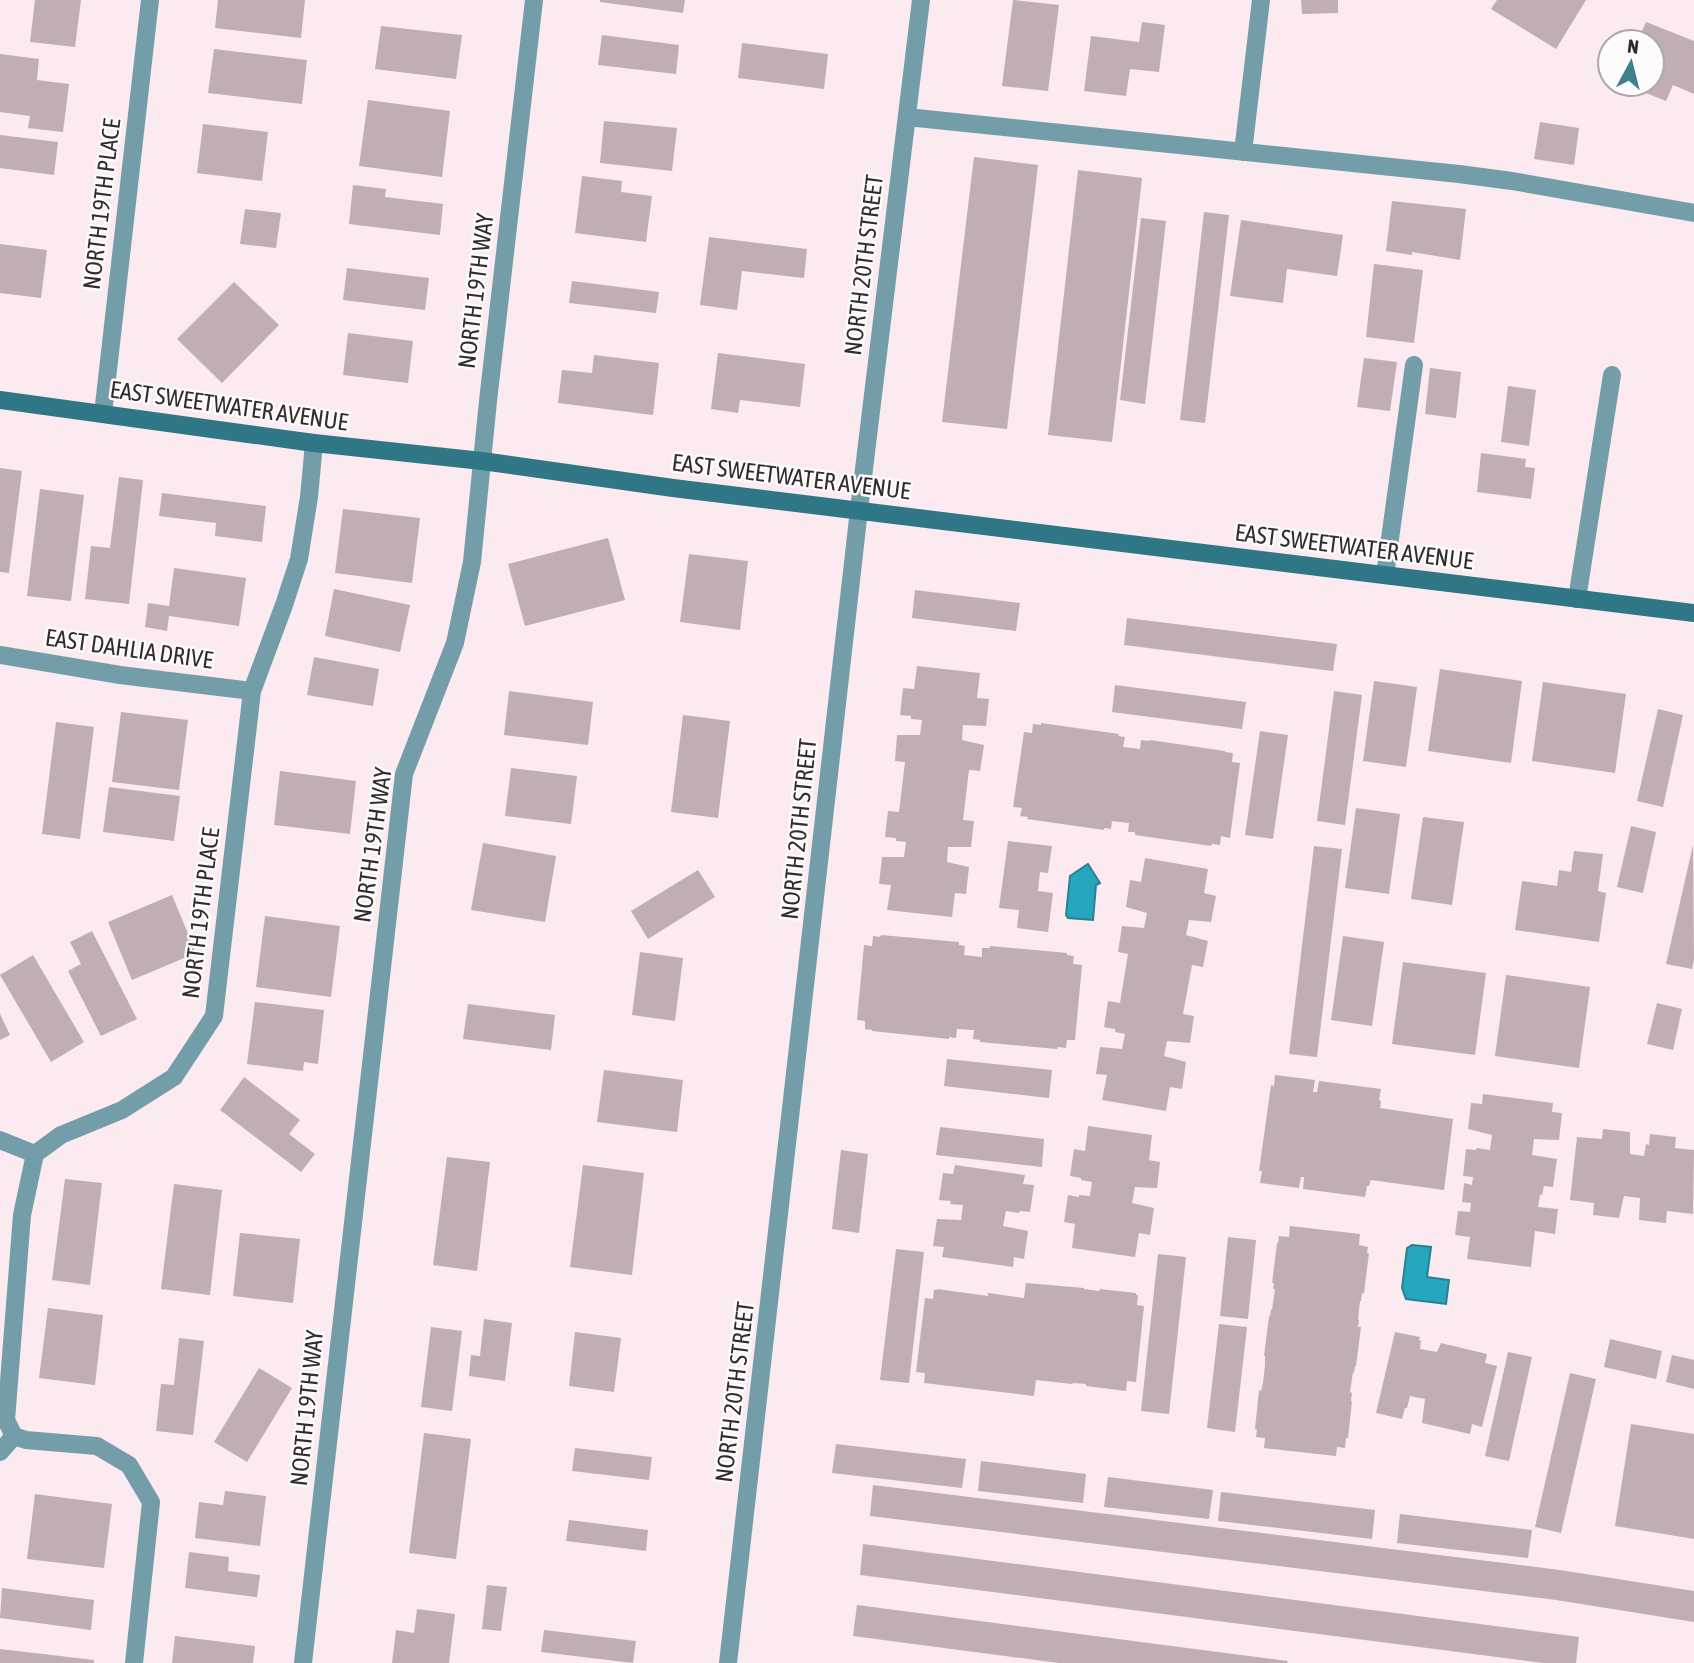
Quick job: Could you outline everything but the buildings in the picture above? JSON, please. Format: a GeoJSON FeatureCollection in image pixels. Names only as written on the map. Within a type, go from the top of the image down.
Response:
{"type":"FeatureCollection","features":[{"type":"Feature","properties":{"kind":"street","name":"NORTH 19TH PLACE"},"geometry":{"type":"LineString","coordinates":[[103,414],[150,0]]}},
{"type":"Feature","properties":{"kind":"street","name":"NORTH 19TH WAY"},"geometry":{"type":"LineString","coordinates":[[303,1663],[404,774],[455,643],[472,562],[534,0]]}},
{"type":"Feature","properties":{"kind":"street","name":"NORTH 20TH STREET"},"geometry":{"type":"LineString","coordinates":[[728,1663],[859,510],[921,0]]}},
{"type":"Feature","properties":{"kind":"street"},"geometry":{"type":"LineString","coordinates":[[1243,152],[1261,0]]}},
{"type":"Feature","properties":{"kind":"street"},"geometry":{"type":"LineString","coordinates":[[907,117],[1485,177],[1694,213]]}},
{"type":"Feature","properties":{"kind":"street"},"geometry":{"type":"LineString","coordinates":[[1385,575],[1414,365]]}},
{"type":"Feature","properties":{"kind":"street"},"geometry":{"type":"LineString","coordinates":[[1577,599],[1612,375]]}},
{"type":"Feature","properties":{"kind":"street","name":"EAST SWEETWATER AVENUE"},"geometry":{"type":"LineString","coordinates":[[0,400],[314,443],[482,461],[673,488],[1694,613]]}},
{"type":"Feature","properties":{"kind":"street","name":"NORTH 19TH PLACE"},"geometry":{"type":"LineString","coordinates":[[35,1154],[61,1135],[122,1110],[174,1077],[214,1016],[252,691],[299,559],[314,443]]}},
{"type":"Feature","properties":{"kind":"street","name":"EAST DAHLIA DRIVE"},"geometry":{"type":"LineString","coordinates":[[0,655],[120,675],[252,691]]}},
{"type":"Feature","properties":{"kind":"street"},"geometry":{"type":"LineString","coordinates":[[0,1140],[35,1154],[22,1215],[6,1420],[14,1436],[26,1440],[97,1446],[129,1465],[151,1502],[134,1663]]}},
{"type":"Feature","properties":{"kind":"street"},"geometry":{"type":"LineString","coordinates":[[0,1451],[14,1436]]}},
{"type":"Feature","properties":{"kind":"water"},"geometry":{"type":"Polygon","coordinates":[[[1088,864],[1100,883],[1096,885],[1093,920],[1068,918],[1066,915],[1070,876],[1088,864]]]}},
{"type":"Feature","properties":{"kind":"water"},"geometry":{"type":"Polygon","coordinates":[[[1412,1245],[1431,1247],[1427,1277],[1449,1280],[1446,1304],[1406,1299],[1402,1288],[1407,1248],[1412,1245]]]}}]}
